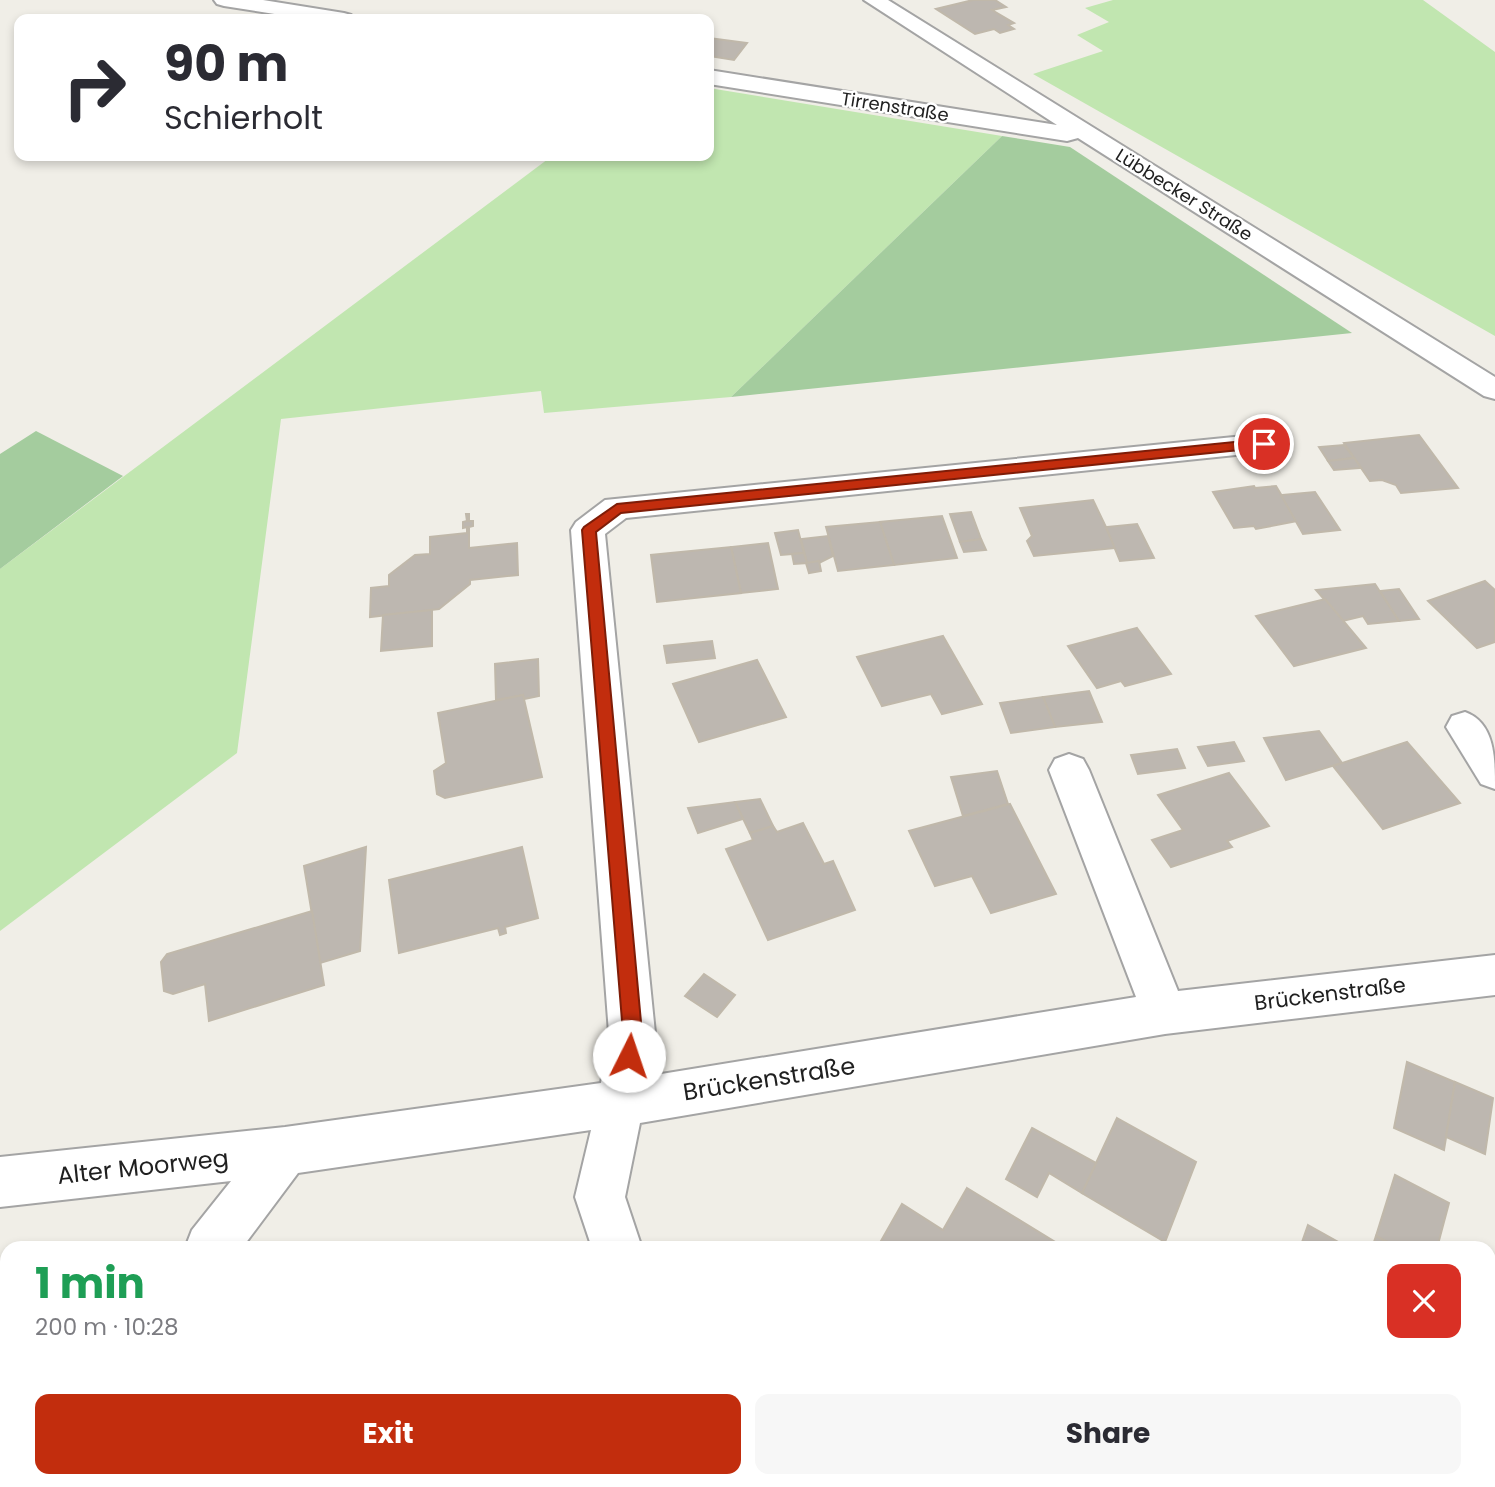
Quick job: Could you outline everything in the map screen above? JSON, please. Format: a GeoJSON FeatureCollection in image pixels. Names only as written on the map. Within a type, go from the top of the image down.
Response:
{"type":"FeatureCollection","features":[{"type":"Feature","properties":{"kind":"street"},"geometry":{"type":"LineString","coordinates":[[224,0],[312,14]]}},
{"type":"Feature","properties":{"kind":"street","name":"Lübbecker Straße"},"geometry":{"type":"LineString","coordinates":[[874,0],[1495,390]]}},
{"type":"Feature","properties":{"kind":"street","name":"Tirrenstraße"},"geometry":{"type":"LineString","coordinates":[[714,79],[1067,134],[1080,130]]}},
{"type":"Feature","properties":{"kind":"street"},"geometry":{"type":"LineString","coordinates":[[615,1241],[600,1196],[621,1103],[632,1033],[589,530],[617,508],[1264,444]]}},
{"type":"Feature","properties":{"kind":"street"},"geometry":{"type":"LineString","coordinates":[[1465,727],[1495,773]]}},
{"type":"Feature","properties":{"kind":"street"},"geometry":{"type":"LineString","coordinates":[[1069,770],[1165,1013]]}},
{"type":"Feature","properties":{"kind":"street","name":"Brückenstraße"},"geometry":{"type":"LineString","coordinates":[[285,1151],[621,1103],[1165,1013],[1495,975]]}},
{"type":"Feature","properties":{"kind":"street"},"geometry":{"type":"LineString","coordinates":[[215,1241],[285,1151]]}},
{"type":"Feature","properties":{"kind":"street","name":"Alter Moorweg"},"geometry":{"type":"LineString","coordinates":[[0,1182],[285,1151]]}},
{"type":"Feature","properties":{"kind":"green space"},"geometry":{"type":"Polygon","coordinates":[[[1113,0],[1423,0],[1495,52],[1495,336],[1033,74],[1103,51],[1077,35],[1109,22],[1085,8],[1113,0]]]}},
{"type":"Feature","properties":{"kind":"green space"},"geometry":{"type":"Polygon","coordinates":[[[714,89],[1002,136],[731,397],[544,413],[541,391],[281,419],[237,753],[0,931],[0,569],[545,161],[714,161],[714,89]]]}},
{"type":"Feature","properties":{"kind":"green space"},"geometry":{"type":"Polygon","coordinates":[[[1002,136],[1070,147],[1352,333],[731,397],[1002,136]]]}},
{"type":"Feature","properties":{"kind":"green space"},"geometry":{"type":"Polygon","coordinates":[[[36,431],[123,476],[0,569],[0,454],[36,431]]]}},
{"type":"Feature","properties":{"kind":"building"},"geometry":{"type":"Polygon","coordinates":[[[973,0],[995,0],[1006,7],[992,10],[1014,23],[1008,25],[1014,29],[1000,33],[994,29],[975,34],[936,9],[973,0]]]}},
{"type":"Feature","properties":{"kind":"building"},"geometry":{"type":"Polygon","coordinates":[[[714,39],[747,43],[734,60],[714,57],[714,39]]]}},
{"type":"Feature","properties":{"kind":"building"},"geometry":{"type":"Polygon","coordinates":[[[1419,435],[1458,488],[1401,493],[1396,485],[1382,480],[1370,481],[1344,443],[1419,435]]]}},
{"type":"Feature","properties":{"kind":"building"},"geometry":{"type":"Polygon","coordinates":[[[1344,445],[1354,458],[1328,461],[1319,447],[1344,445]]]}},
{"type":"Feature","properties":{"kind":"building"},"geometry":{"type":"Polygon","coordinates":[[[1354,458],[1361,468],[1334,470],[1328,461],[1354,458]]]}},
{"type":"Feature","properties":{"kind":"building"},"geometry":{"type":"Polygon","coordinates":[[[1276,486],[1297,521],[1256,529],[1254,526],[1234,528],[1213,492],[1276,486]]]}},
{"type":"Feature","properties":{"kind":"building"},"geometry":{"type":"Polygon","coordinates":[[[1315,492],[1340,530],[1303,534],[1281,495],[1315,492]]]}},
{"type":"Feature","properties":{"kind":"building"},"geometry":{"type":"Polygon","coordinates":[[[1093,500],[1116,548],[1034,556],[1027,541],[1032,536],[1020,508],[1093,500]]]}},
{"type":"Feature","properties":{"kind":"building"},"geometry":{"type":"Polygon","coordinates":[[[971,512],[981,539],[960,542],[950,514],[971,512]]]}},
{"type":"Feature","properties":{"kind":"building"},"geometry":{"type":"Polygon","coordinates":[[[466,514],[469,514],[469,521],[473,521],[473,526],[469,527],[469,548],[517,543],[518,575],[470,580],[470,584],[439,609],[370,617],[371,588],[389,586],[389,575],[415,555],[430,554],[430,537],[467,533],[467,527],[463,528],[463,522],[467,521],[466,514]]]}},
{"type":"Feature","properties":{"kind":"building"},"geometry":{"type":"Polygon","coordinates":[[[942,516],[957,558],[894,565],[880,522],[942,516]]]}},
{"type":"Feature","properties":{"kind":"building"},"geometry":{"type":"Polygon","coordinates":[[[880,522],[894,565],[838,571],[826,527],[880,522]]]}},
{"type":"Feature","properties":{"kind":"building"},"geometry":{"type":"Polygon","coordinates":[[[1137,524],[1154,558],[1120,561],[1106,527],[1137,524]]]}},
{"type":"Feature","properties":{"kind":"building"},"geometry":{"type":"Polygon","coordinates":[[[798,530],[804,553],[781,555],[775,533],[798,530]]]}},
{"type":"Feature","properties":{"kind":"building"},"geometry":{"type":"Polygon","coordinates":[[[828,536],[833,556],[819,563],[807,563],[801,539],[828,536]]]}},
{"type":"Feature","properties":{"kind":"building"},"geometry":{"type":"Polygon","coordinates":[[[981,539],[986,550],[964,552],[960,542],[981,539]]]}},
{"type":"Feature","properties":{"kind":"building"},"geometry":{"type":"Polygon","coordinates":[[[768,543],[778,589],[741,593],[731,547],[768,543]]]}},
{"type":"Feature","properties":{"kind":"building"},"geometry":{"type":"Polygon","coordinates":[[[731,547],[741,593],[657,602],[651,555],[731,547]]]}},
{"type":"Feature","properties":{"kind":"building"},"geometry":{"type":"Polygon","coordinates":[[[804,553],[807,563],[794,564],[792,554],[804,553]]]}},
{"type":"Feature","properties":{"kind":"building"},"geometry":{"type":"Polygon","coordinates":[[[819,561],[821,571],[809,573],[806,563],[819,561]]]}},
{"type":"Feature","properties":{"kind":"building"},"geometry":{"type":"Polygon","coordinates":[[[1485,581],[1495,590],[1495,642],[1477,648],[1428,601],[1485,581]]]}},
{"type":"Feature","properties":{"kind":"building"},"geometry":{"type":"Polygon","coordinates":[[[1375,584],[1399,621],[1368,624],[1363,616],[1343,621],[1316,590],[1375,584]]]}},
{"type":"Feature","properties":{"kind":"building"},"geometry":{"type":"Polygon","coordinates":[[[1399,589],[1419,619],[1399,621],[1380,591],[1399,589]]]}},
{"type":"Feature","properties":{"kind":"building"},"geometry":{"type":"Polygon","coordinates":[[[1325,599],[1366,648],[1294,666],[1256,616],[1325,599]]]}},
{"type":"Feature","properties":{"kind":"building"},"geometry":{"type":"Polygon","coordinates":[[[432,610],[432,646],[381,651],[383,615],[432,610]]]}},
{"type":"Feature","properties":{"kind":"building"},"geometry":{"type":"Polygon","coordinates":[[[1137,628],[1171,674],[1125,686],[1121,681],[1097,688],[1068,646],[1137,628]]]}},
{"type":"Feature","properties":{"kind":"building"},"geometry":{"type":"Polygon","coordinates":[[[943,636],[982,704],[942,714],[931,694],[882,706],[857,657],[943,636]]]}},
{"type":"Feature","properties":{"kind":"building"},"geometry":{"type":"Polygon","coordinates":[[[712,641],[715,658],[667,663],[664,646],[712,641]]]}},
{"type":"Feature","properties":{"kind":"building"},"geometry":{"type":"Polygon","coordinates":[[[538,659],[539,696],[524,699],[523,695],[496,700],[495,664],[538,659]]]}},
{"type":"Feature","properties":{"kind":"building"},"geometry":{"type":"Polygon","coordinates":[[[757,660],[786,717],[699,742],[673,684],[757,660]]]}},
{"type":"Feature","properties":{"kind":"building"},"geometry":{"type":"Polygon","coordinates":[[[1089,691],[1102,722],[1055,727],[1043,697],[1089,691]]]}},
{"type":"Feature","properties":{"kind":"building"},"geometry":{"type":"Polygon","coordinates":[[[523,695],[542,777],[445,798],[437,794],[434,771],[446,763],[438,713],[523,695]]]}},
{"type":"Feature","properties":{"kind":"building"},"geometry":{"type":"Polygon","coordinates":[[[1043,697],[1055,727],[1011,733],[1000,703],[1043,697]]]}},
{"type":"Feature","properties":{"kind":"building"},"geometry":{"type":"Polygon","coordinates":[[[1319,731],[1342,763],[1286,780],[1264,738],[1319,731]]]}},
{"type":"Feature","properties":{"kind":"building"},"geometry":{"type":"Polygon","coordinates":[[[1234,742],[1244,761],[1208,766],[1198,747],[1234,742]]]}},
{"type":"Feature","properties":{"kind":"building"},"geometry":{"type":"Polygon","coordinates":[[[1407,742],[1460,803],[1383,829],[1333,766],[1407,742]]]}},
{"type":"Feature","properties":{"kind":"building"},"geometry":{"type":"Polygon","coordinates":[[[1177,749],[1185,768],[1138,774],[1131,755],[1177,749]]]}},
{"type":"Feature","properties":{"kind":"building"},"geometry":{"type":"Polygon","coordinates":[[[997,771],[1008,804],[963,816],[951,777],[997,771]]]}},
{"type":"Feature","properties":{"kind":"building"},"geometry":{"type":"Polygon","coordinates":[[[1229,773],[1269,826],[1227,841],[1232,847],[1171,867],[1152,840],[1183,830],[1158,795],[1229,773]]]}},
{"type":"Feature","properties":{"kind":"building"},"geometry":{"type":"Polygon","coordinates":[[[760,799],[773,826],[750,833],[735,802],[760,799]]]}},
{"type":"Feature","properties":{"kind":"building"},"geometry":{"type":"Polygon","coordinates":[[[735,802],[743,819],[698,833],[688,808],[735,802]]]}},
{"type":"Feature","properties":{"kind":"building"},"geometry":{"type":"Polygon","coordinates":[[[1010,804],[1056,894],[991,913],[972,876],[935,886],[909,831],[1010,804]]]}},
{"type":"Feature","properties":{"kind":"building"},"geometry":{"type":"Polygon","coordinates":[[[803,823],[824,864],[833,861],[855,910],[768,940],[726,849],[753,840],[750,833],[773,826],[777,832],[803,823]]]}},
{"type":"Feature","properties":{"kind":"building"},"geometry":{"type":"Polygon","coordinates":[[[366,847],[360,951],[320,963],[304,866],[366,847]]]}},
{"type":"Feature","properties":{"kind":"building"},"geometry":{"type":"Polygon","coordinates":[[[522,847],[538,918],[505,927],[506,933],[500,935],[498,928],[399,953],[389,880],[522,847]]]}},
{"type":"Feature","properties":{"kind":"building"},"geometry":{"type":"Polygon","coordinates":[[[312,911],[324,985],[209,1021],[205,984],[173,994],[164,991],[161,962],[167,954],[312,911]]]}},
{"type":"Feature","properties":{"kind":"building"},"geometry":{"type":"Polygon","coordinates":[[[704,974],[735,995],[717,1017],[685,996],[704,974]]]}},
{"type":"Feature","properties":{"kind":"building"},"geometry":{"type":"Polygon","coordinates":[[[1407,1062],[1455,1082],[1444,1150],[1394,1128],[1407,1062]]]}},
{"type":"Feature","properties":{"kind":"building"},"geometry":{"type":"Polygon","coordinates":[[[1455,1082],[1493,1098],[1485,1154],[1446,1137],[1455,1082]]]}},
{"type":"Feature","properties":{"kind":"building"},"geometry":{"type":"Polygon","coordinates":[[[1117,1118],[1196,1162],[1165,1241],[1082,1193],[1117,1118]]]}},
{"type":"Feature","properties":{"kind":"building"},"geometry":{"type":"Polygon","coordinates":[[[1032,1128],[1096,1163],[1082,1193],[1049,1173],[1037,1197],[1006,1179],[1032,1128]]]}},
{"type":"Feature","properties":{"kind":"building"},"geometry":{"type":"Polygon","coordinates":[[[1395,1175],[1449,1203],[1439,1241],[1385,1241],[1376,1236],[1395,1175]]]}},
{"type":"Feature","properties":{"kind":"building"},"geometry":{"type":"Polygon","coordinates":[[[967,1188],[1054,1241],[881,1241],[902,1204],[943,1230],[967,1188]]]}},
{"type":"Feature","properties":{"kind":"building"},"geometry":{"type":"Polygon","coordinates":[[[1308,1225],[1337,1241],[1302,1241],[1308,1225]]]}},
{"type":"Feature","properties":{"kind":"route"},"geometry":{"type":"LineString","coordinates":[[629,1056],[632,1033],[589,530],[617,508],[1264,444]]}}]}
